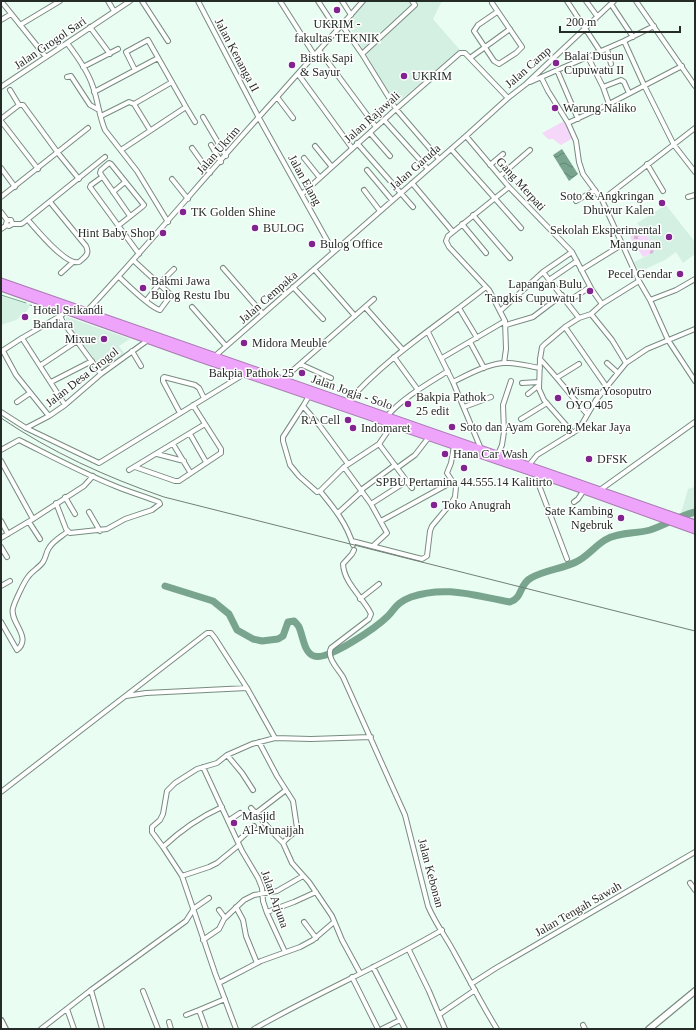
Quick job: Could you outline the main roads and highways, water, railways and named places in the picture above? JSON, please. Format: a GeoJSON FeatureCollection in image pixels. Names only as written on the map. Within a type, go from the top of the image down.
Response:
{"type":"FeatureCollection","features":[{"type":"Feature","properties":{"kind":"highway","name":"Jalan Jogja - Solo"},"geometry":{"type":"LineString","coordinates":[[1,282],[65,310],[308,396],[387,416],[529,465],[584,490],[663,518],[695,524]]}},
{"type":"Feature","properties":{"kind":"highway","name":"Jalan Jogja - Solo"},"geometry":{"type":"LineString","coordinates":[[1,288],[31,295],[86,312],[283,379],[392,425],[537,474],[600,490],[670,516],[695,530]]}},
{"type":"Feature","properties":{"kind":"water"},"geometry":{"type":"Polygon","coordinates":[[[562,149],[578,174],[569,181],[553,155],[562,149]]]}},
{"type":"Feature","properties":{"kind":"waterway"},"geometry":{"type":"LineString","coordinates":[[1,295],[26,303]]}},
{"type":"Feature","properties":{"kind":"waterway"},"geometry":{"type":"LineString","coordinates":[[30,305],[39,308]]}},
{"type":"Feature","properties":{"kind":"waterway"},"geometry":{"type":"LineString","coordinates":[[165,586],[213,601],[229,614],[237,630],[253,639],[262,641],[278,639],[283,636],[288,622],[294,621],[299,627],[304,644],[308,651],[314,656],[321,656],[341,648],[363,635],[388,616],[400,603],[411,597],[436,592],[448,592],[510,602],[517,597],[524,584],[531,578],[576,562],[601,542],[610,537],[650,530],[695,512]]}},
{"type":"Feature","properties":{"kind":"railway"},"geometry":{"type":"LineString","coordinates":[[1,418],[59,453],[121,481],[164,497],[695,631]]}},
{"type":"Feature","properties":{"kind":"place","name":"UKRIM - fakultas TEKNIK"},"geometry":{"type":"Point","coordinates":[337,10]}},
{"type":"Feature","properties":{"kind":"place","name":"Balai Dusun Cupuwatu II"},"geometry":{"type":"Point","coordinates":[556,63]}},
{"type":"Feature","properties":{"kind":"place","name":"Bistik Sapi & Sayur"},"geometry":{"type":"Point","coordinates":[292,65]}},
{"type":"Feature","properties":{"kind":"place","name":"UKRIM"},"geometry":{"type":"Point","coordinates":[404,76]}},
{"type":"Feature","properties":{"kind":"place","name":"Warung Naliko"},"geometry":{"type":"Point","coordinates":[555,108]}},
{"type":"Feature","properties":{"kind":"place","name":"Soto & Angkringan Dhuwur Kalen"},"geometry":{"type":"Point","coordinates":[662,203]}},
{"type":"Feature","properties":{"kind":"place","name":"TK Golden Shine"},"geometry":{"type":"Point","coordinates":[183,212]}},
{"type":"Feature","properties":{"kind":"place","name":"BULOG"},"geometry":{"type":"Point","coordinates":[255,228]}},
{"type":"Feature","properties":{"kind":"place","name":"Hint Baby Shop"},"geometry":{"type":"Point","coordinates":[163,233]}},
{"type":"Feature","properties":{"kind":"place","name":"Sekolah Eksperimental Mangunan"},"geometry":{"type":"Point","coordinates":[669,237]}},
{"type":"Feature","properties":{"kind":"place","name":"Bulog Office"},"geometry":{"type":"Point","coordinates":[312,244]}},
{"type":"Feature","properties":{"kind":"place","name":"Pecel Gendar"},"geometry":{"type":"Point","coordinates":[680,274]}},
{"type":"Feature","properties":{"kind":"place","name":"Bakmi Jawa Bulog Restu Ibu"},"geometry":{"type":"Point","coordinates":[143,288]}},
{"type":"Feature","properties":{"kind":"place","name":"Lapangan Bulu Tangkis Cupuwatu I"},"geometry":{"type":"Point","coordinates":[590,291]}},
{"type":"Feature","properties":{"kind":"place","name":"Hotel Srikandi Bandara"},"geometry":{"type":"Point","coordinates":[25,317]}},
{"type":"Feature","properties":{"kind":"place","name":"Mixue"},"geometry":{"type":"Point","coordinates":[104,339]}},
{"type":"Feature","properties":{"kind":"place","name":"Midora Meuble"},"geometry":{"type":"Point","coordinates":[244,343]}},
{"type":"Feature","properties":{"kind":"place","name":"Bakpia Pathok 25"},"geometry":{"type":"Point","coordinates":[302,373]}},
{"type":"Feature","properties":{"kind":"place","name":"Wisma Yosoputro OYO 405"},"geometry":{"type":"Point","coordinates":[558,398]}},
{"type":"Feature","properties":{"kind":"place","name":"Bakpia Pathok 25 edit"},"geometry":{"type":"Point","coordinates":[408,404]}},
{"type":"Feature","properties":{"kind":"place","name":"RA Cell"},"geometry":{"type":"Point","coordinates":[348,420]}},
{"type":"Feature","properties":{"kind":"place","name":"Soto dan Ayam Goreng Mekar Jaya"},"geometry":{"type":"Point","coordinates":[452,427]}},
{"type":"Feature","properties":{"kind":"place","name":"Indomaret"},"geometry":{"type":"Point","coordinates":[353,428]}},
{"type":"Feature","properties":{"kind":"place","name":"Hana Car Wash"},"geometry":{"type":"Point","coordinates":[445,454]}},
{"type":"Feature","properties":{"kind":"place","name":"DFSK"},"geometry":{"type":"Point","coordinates":[589,459]}},
{"type":"Feature","properties":{"kind":"place","name":"SPBU Pertamina 44.555.14 Kalitirto"},"geometry":{"type":"Point","coordinates":[464,468]}},
{"type":"Feature","properties":{"kind":"place","name":"Toko Anugrah"},"geometry":{"type":"Point","coordinates":[434,505]}},
{"type":"Feature","properties":{"kind":"place","name":"Sate Kambing Ngebruk"},"geometry":{"type":"Point","coordinates":[621,518]}},
{"type":"Feature","properties":{"kind":"place","name":"Masjid Al-Munajjah"},"geometry":{"type":"Point","coordinates":[234,823]}}]}
